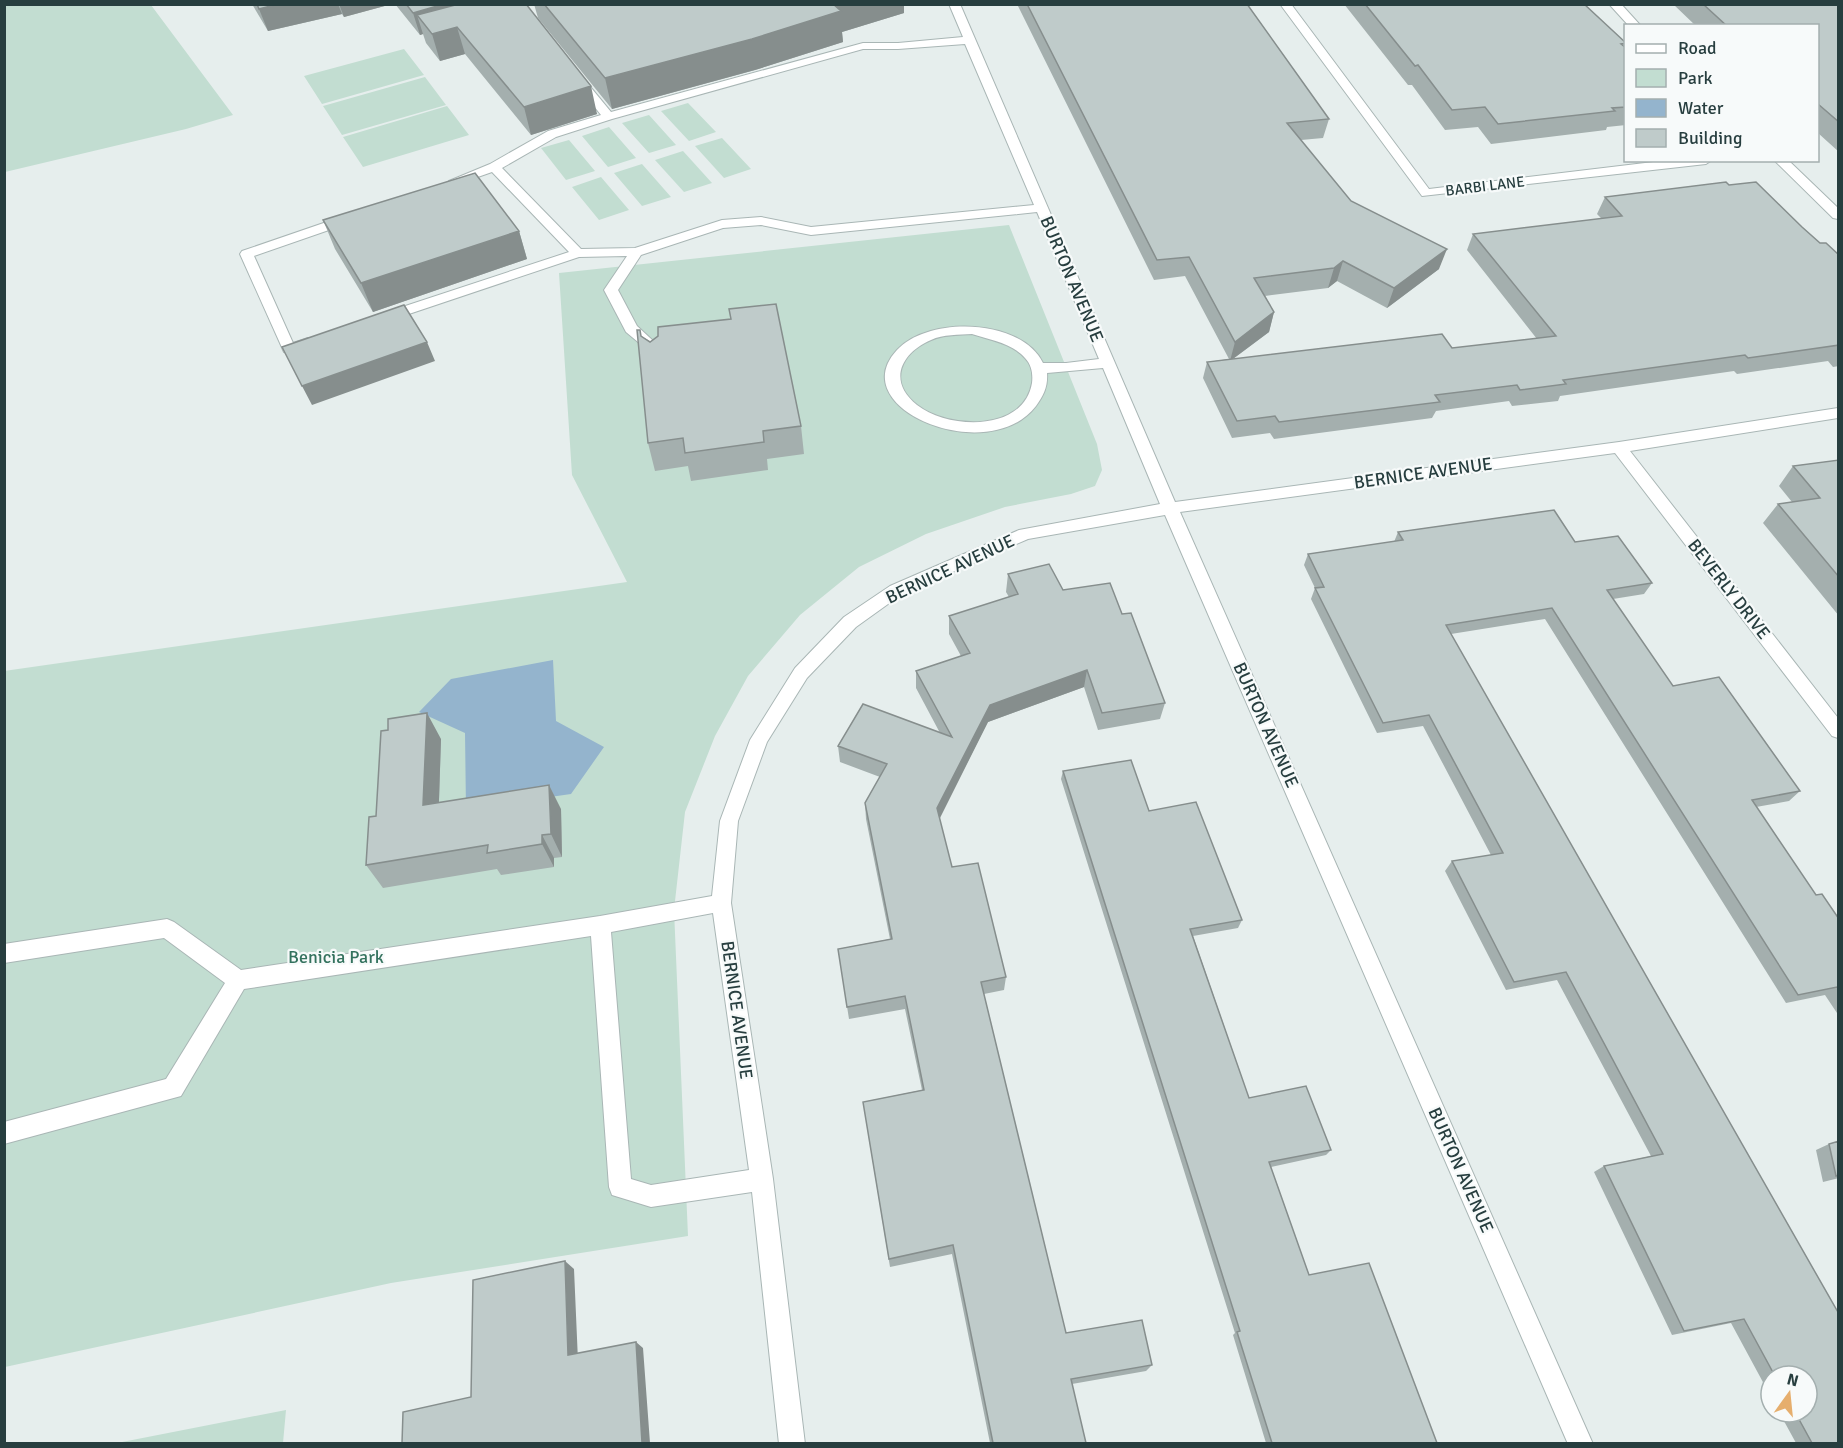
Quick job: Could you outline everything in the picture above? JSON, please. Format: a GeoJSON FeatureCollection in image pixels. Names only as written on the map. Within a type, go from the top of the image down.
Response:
{"type":"FeatureCollection","features":[{"type":"Feature","properties":{"kind":"street","name":"BURTON AVENUE"},"geometry":{"type":"LineString","coordinates":[[954,4],[1170,508],[1581,1443]]}},
{"type":"Feature","properties":{"kind":"street","name":"BARBI LANE"},"geometry":{"type":"LineString","coordinates":[[1285,4],[1425,193],[1689,162]]}},
{"type":"Feature","properties":{"kind":"street"},"geometry":{"type":"LineString","coordinates":[[1614,4],[1634,24]]}},
{"type":"Feature","properties":{"kind":"street"},"geometry":{"type":"LineString","coordinates":[[446,184],[494,167],[552,134],[831,53],[863,46],[898,46],[969,40]]}},
{"type":"Feature","properties":{"kind":"street"},"geometry":{"type":"LineString","coordinates":[[573,72],[608,116]]}},
{"type":"Feature","properties":{"kind":"street"},"geometry":{"type":"LineString","coordinates":[[1782,162],[1839,215]]}},
{"type":"Feature","properties":{"kind":"street"},"geometry":{"type":"LineString","coordinates":[[494,167],[578,253]]}},
{"type":"Feature","properties":{"kind":"street"},"geometry":{"type":"LineString","coordinates":[[378,320],[578,253],[636,252],[722,224],[761,221],[810,231],[1042,208]]}},
{"type":"Feature","properties":{"kind":"street"},"geometry":{"type":"LineString","coordinates":[[323,338],[289,349],[247,254],[358,214]]}},
{"type":"Feature","properties":{"kind":"street"},"geometry":{"type":"LineString","coordinates":[[636,252],[611,290],[631,329],[654,346],[656,363]]}},
{"type":"Feature","properties":{"kind":"street"},"geometry":{"type":"LineString","coordinates":[[972,330],[1016,342],[1031,354],[1041,368],[1042,385],[1035,401],[1020,415],[999,424],[973,428],[947,426],[924,418],[905,405],[895,391],[892,375],[898,359],[910,346],[928,336],[950,331],[972,330]]}},
{"type":"Feature","properties":{"kind":"street"},"geometry":{"type":"LineString","coordinates":[[1041,368],[1066,368],[1108,362]]}},
{"type":"Feature","properties":{"kind":"street","name":"BERNICE AVENUE"},"geometry":{"type":"LineString","coordinates":[[792,1443],[762,1179],[721,903],[729,821],[759,740],[801,673],[850,622],[896,590],[1025,534],[1170,508],[1619,447],[1839,413]]}},
{"type":"Feature","properties":{"kind":"street","name":"BEVERLY DRIVE"},"geometry":{"type":"LineString","coordinates":[[1619,447],[1839,731]]}},
{"type":"Feature","properties":{"kind":"street"},"geometry":{"type":"LineString","coordinates":[[4,954],[167,928],[237,980],[600,925],[721,903]]}},
{"type":"Feature","properties":{"kind":"street"},"geometry":{"type":"LineString","coordinates":[[600,925],[620,1186],[651,1196],[762,1179]]}},
{"type":"Feature","properties":{"kind":"street"},"geometry":{"type":"LineString","coordinates":[[4,1133],[173,1088],[237,980]]}},
{"type":"Feature","properties":{"kind":"green space"},"geometry":{"type":"Polygon","coordinates":[[[4,5],[151,5],[233,115],[186,129],[5,172],[4,5]]]}},
{"type":"Feature","properties":{"kind":"green space"},"geometry":{"type":"Polygon","coordinates":[[[404,49],[424,75],[322,104],[304,76],[404,49]]]}},
{"type":"Feature","properties":{"kind":"green space"},"geometry":{"type":"Polygon","coordinates":[[[425,77],[446,105],[342,135],[323,106],[425,77]]]}},
{"type":"Feature","properties":{"kind":"green space"},"geometry":{"type":"Polygon","coordinates":[[[688,103],[716,132],[689,141],[661,111],[688,103]]]}},
{"type":"Feature","properties":{"kind":"green space"},"geometry":{"type":"Polygon","coordinates":[[[447,106],[469,135],[363,167],[343,137],[447,106]]]}},
{"type":"Feature","properties":{"kind":"green space"},"geometry":{"type":"Polygon","coordinates":[[[649,115],[676,145],[649,153],[622,123],[649,115]]]}},
{"type":"Feature","properties":{"kind":"green space"},"geometry":{"type":"Polygon","coordinates":[[[609,127],[636,158],[608,167],[582,136],[609,127]]]}},
{"type":"Feature","properties":{"kind":"green space"},"geometry":{"type":"Polygon","coordinates":[[[722,138],[751,169],[724,178],[695,146],[722,138]]]}},
{"type":"Feature","properties":{"kind":"green space"},"geometry":{"type":"Polygon","coordinates":[[[569,140],[595,171],[566,180],[541,148],[569,140]]]}},
{"type":"Feature","properties":{"kind":"green space"},"geometry":{"type":"Polygon","coordinates":[[[683,151],[712,183],[684,192],[655,160],[683,151]]]}},
{"type":"Feature","properties":{"kind":"green space"},"geometry":{"type":"Polygon","coordinates":[[[642,164],[671,197],[642,206],[614,173],[642,164]]]}},
{"type":"Feature","properties":{"kind":"green space"},"geometry":{"type":"Polygon","coordinates":[[[601,177],[629,210],[599,220],[572,187],[601,177]]]}},
{"type":"Feature","properties":{"kind":"green space","name":"Benicia Park"},"geometry":{"type":"Polygon","coordinates":[[[1009,225],[1097,444],[1102,470],[1095,486],[1071,494],[1005,507],[926,534],[859,567],[800,615],[748,676],[715,736],[685,812],[674,910],[688,1236],[391,1283],[5,1367],[4,671],[627,582],[572,475],[559,273],[1009,225]]]}},
{"type":"Feature","properties":{"kind":"green space"},"geometry":{"type":"Polygon","coordinates":[[[286,1410],[283,1443],[117,1443],[286,1410]]]}},
{"type":"Feature","properties":{"kind":"water"},"geometry":{"type":"Polygon","coordinates":[[[553,660],[556,721],[604,747],[571,794],[466,809],[465,733],[419,712],[451,679],[553,660]]]}},
{"type":"Feature","properties":{"kind":"building"},"geometry":{"type":"Polygon","coordinates":[[[257,4],[278,4],[259,9],[257,4]]]}},
{"type":"Feature","properties":{"kind":"building"},"geometry":{"type":"Polygon","coordinates":[[[406,4],[444,4],[413,13],[406,4]]]}},
{"type":"Feature","properties":{"kind":"building"},"geometry":{"type":"Polygon","coordinates":[[[459,4],[526,4],[591,86],[524,107],[457,27],[432,34],[417,15],[459,4]]]}},
{"type":"Feature","properties":{"kind":"building"},"geometry":{"type":"Polygon","coordinates":[[[544,4],[833,4],[841,11],[752,39],[605,78],[544,4]]]}},
{"type":"Feature","properties":{"kind":"building"},"geometry":{"type":"Polygon","coordinates":[[[1027,4],[1247,4],[1329,119],[1287,123],[1351,201],[1447,249],[1394,288],[1343,261],[1334,268],[1254,278],[1274,312],[1235,342],[1189,257],[1157,260],[1027,4]]]}},
{"type":"Feature","properties":{"kind":"building"},"geometry":{"type":"Polygon","coordinates":[[[1365,4],[1584,4],[1624,41],[1621,44],[1624,46],[1624,107],[1612,108],[1615,111],[1498,124],[1485,107],[1452,110],[1418,65],[1415,66],[1365,4]]]}},
{"type":"Feature","properties":{"kind":"building"},"geometry":{"type":"Polygon","coordinates":[[[1703,4],[1839,4],[1839,122],[1819,105],[1819,24],[1725,24],[1703,4]]]}},
{"type":"Feature","properties":{"kind":"building"},"geometry":{"type":"Polygon","coordinates":[[[475,173],[519,231],[361,283],[323,220],[475,173]]]}},
{"type":"Feature","properties":{"kind":"building"},"geometry":{"type":"Polygon","coordinates":[[[1726,182],[1729,185],[1756,182],[1820,243],[1826,243],[1839,255],[1839,345],[1748,358],[1745,355],[1563,380],[1566,384],[1520,390],[1517,385],[1435,395],[1440,402],[1279,422],[1275,416],[1237,421],[1207,362],[1442,334],[1452,348],[1556,336],[1473,234],[1622,216],[1605,197],[1726,182]]]}},
{"type":"Feature","properties":{"kind":"building"},"geometry":{"type":"Polygon","coordinates":[[[776,304],[801,426],[763,431],[764,442],[685,453],[683,438],[648,443],[637,330],[640,330],[641,336],[650,342],[658,336],[658,327],[731,319],[729,309],[776,304]]]}},
{"type":"Feature","properties":{"kind":"building"},"geometry":{"type":"Polygon","coordinates":[[[404,305],[427,342],[302,386],[282,347],[404,305]]]}},
{"type":"Feature","properties":{"kind":"building"},"geometry":{"type":"Polygon","coordinates":[[[1839,460],[1839,577],[1778,504],[1820,498],[1793,466],[1839,460]]]}},
{"type":"Feature","properties":{"kind":"building"},"geometry":{"type":"Polygon","coordinates":[[[1554,510],[1575,542],[1618,536],[1652,583],[1607,590],[1673,686],[1719,677],[1800,791],[1752,800],[1816,895],[1822,894],[1839,919],[1839,989],[1837,987],[1798,995],[1552,608],[1446,625],[1839,1314],[1839,1443],[1812,1443],[1802,1424],[1819,1424],[1819,1364],[1768,1364],[1744,1319],[1684,1331],[1604,1166],[1663,1154],[1566,972],[1514,982],[1452,861],[1503,853],[1429,715],[1383,723],[1315,588],[1324,587],[1308,554],[1403,540],[1398,532],[1554,510]]]}},
{"type":"Feature","properties":{"kind":"building"},"geometry":{"type":"Polygon","coordinates":[[[1049,564],[1063,590],[1110,583],[1122,614],[1131,613],[1165,703],[1102,713],[1087,670],[990,705],[937,808],[952,867],[978,863],[1006,977],[981,982],[1066,1333],[1142,1320],[1152,1365],[1071,1379],[1086,1443],[993,1443],[953,1245],[889,1259],[863,1102],[924,1090],[905,996],[847,1007],[838,949],[892,939],[865,803],[887,764],[838,746],[863,704],[952,737],[916,671],[970,653],[949,616],[1018,594],[1008,574],[1049,564]]]}},
{"type":"Feature","properties":{"kind":"building"},"geometry":{"type":"Polygon","coordinates":[[[427,713],[423,805],[549,785],[551,834],[542,835],[542,844],[487,853],[488,845],[366,865],[369,817],[376,816],[381,731],[388,730],[388,719],[427,713]]]}},
{"type":"Feature","properties":{"kind":"building"},"geometry":{"type":"Polygon","coordinates":[[[1131,760],[1149,811],[1196,802],[1242,920],[1190,929],[1249,1098],[1306,1086],[1331,1150],[1269,1162],[1309,1275],[1369,1263],[1437,1443],[1272,1443],[1237,1332],[1240,1331],[1063,771],[1131,760]]]}},
{"type":"Feature","properties":{"kind":"building"},"geometry":{"type":"Polygon","coordinates":[[[1839,1141],[1839,1175],[1836,1176],[1829,1144],[1839,1141]]]}},
{"type":"Feature","properties":{"kind":"building"},"geometry":{"type":"Polygon","coordinates":[[[565,1261],[568,1355],[636,1342],[642,1443],[402,1443],[403,1412],[471,1397],[473,1280],[565,1261]]]}}]}
